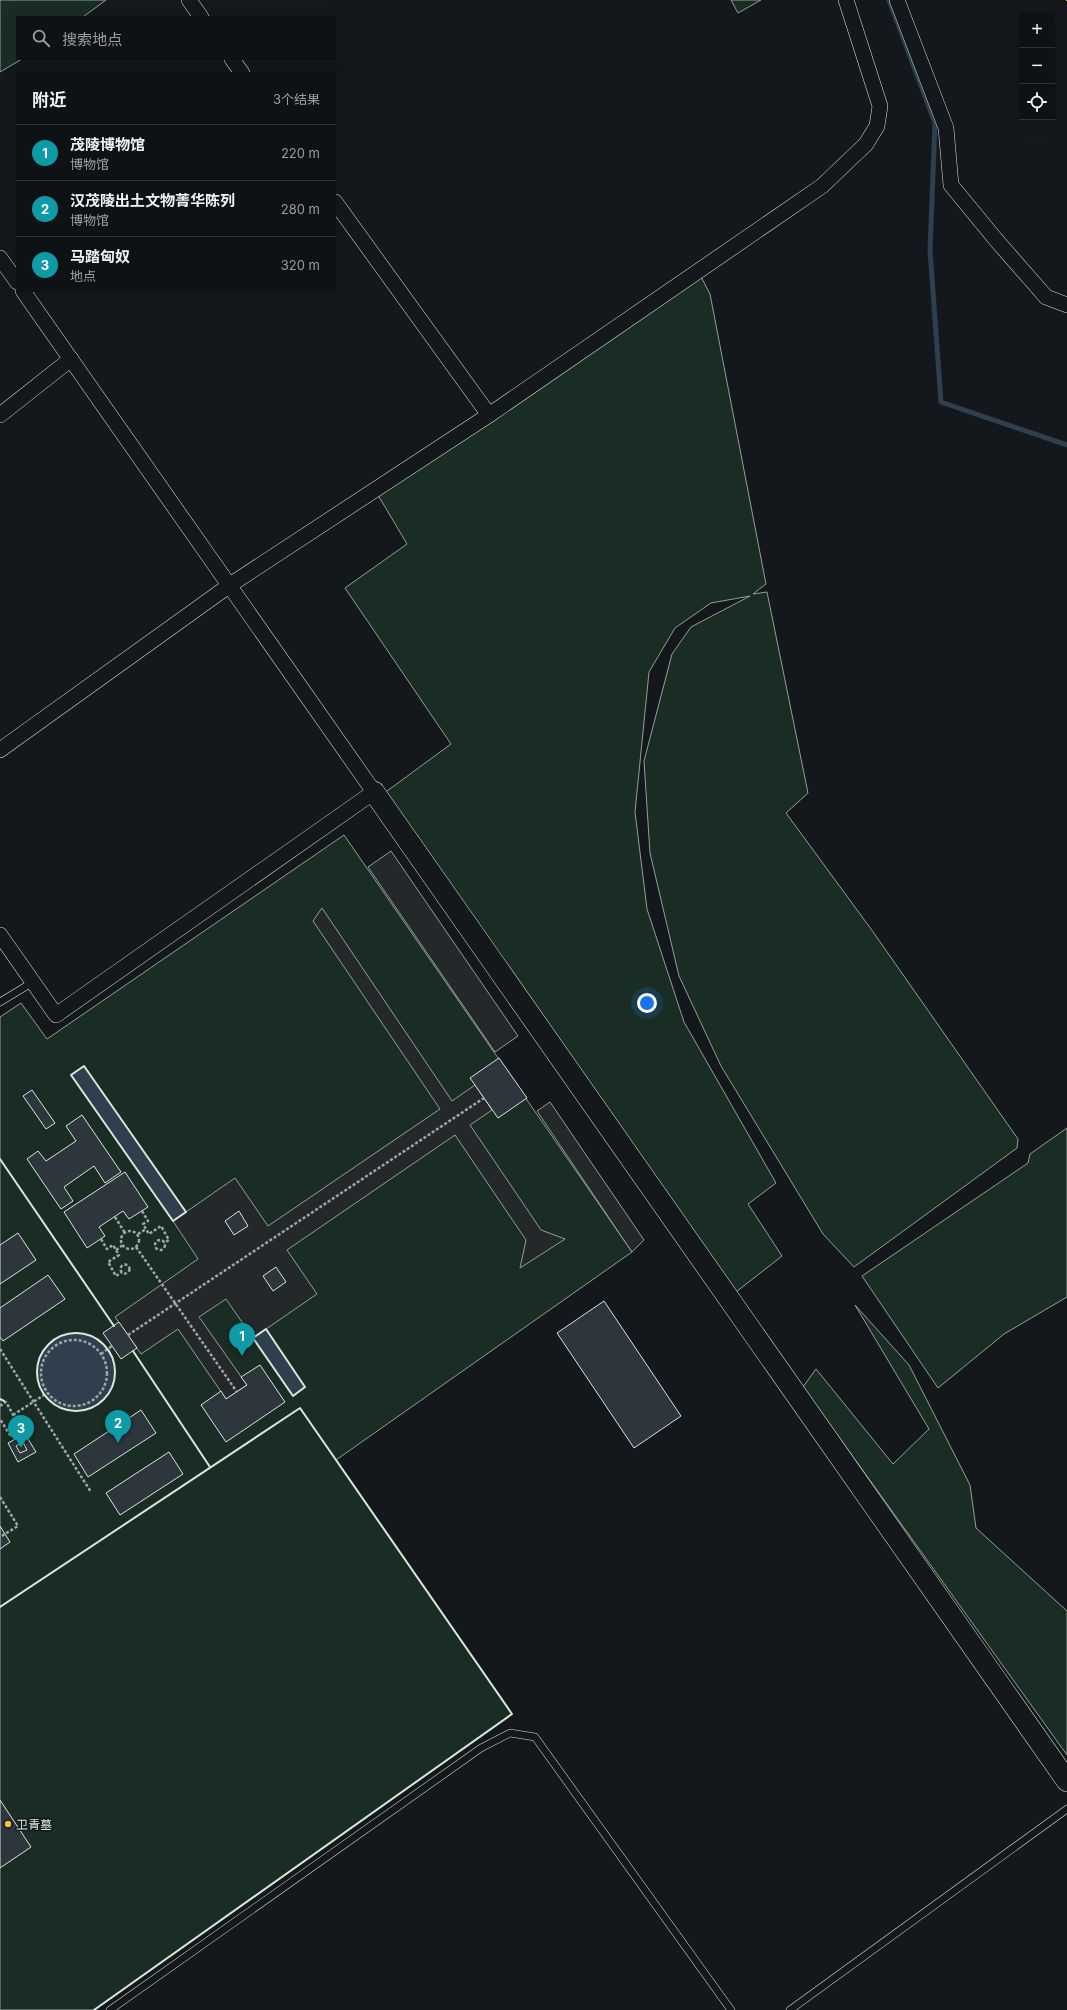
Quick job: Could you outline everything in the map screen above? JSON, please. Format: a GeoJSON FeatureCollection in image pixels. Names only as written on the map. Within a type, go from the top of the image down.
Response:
{"type":"FeatureCollection","features":[{"type":"Feature","properties":{"kind":"main road"},"geometry":{"type":"LineString","coordinates":[[374,792],[1067,1781]]}},
{"type":"Feature","properties":{"kind":"street"},"geometry":{"type":"LineString","coordinates":[[189,0],[200,16]]}},
{"type":"Feature","properties":{"kind":"street"},"geometry":{"type":"LineString","coordinates":[[0,750],[230,585],[489,415],[822,186],[866,144],[877,126],[880,106],[846,0]]}},
{"type":"Feature","properties":{"kind":"street"},"geometry":{"type":"LineString","coordinates":[[897,0],[946,128],[951,184],[997,242],[1046,297],[1067,305]]}},
{"type":"Feature","properties":{"kind":"street"},"geometry":{"type":"LineString","coordinates":[[233,60],[241,72]]}},
{"type":"Feature","properties":{"kind":"street"},"geometry":{"type":"LineString","coordinates":[[336,203],[489,415]]}},
{"type":"Feature","properties":{"kind":"street"},"geometry":{"type":"LineString","coordinates":[[0,258],[16,281]]}},
{"type":"Feature","properties":{"kind":"street"},"geometry":{"type":"LineString","coordinates":[[0,935],[56,1015],[374,792],[24,292]]}},
{"type":"Feature","properties":{"kind":"street"},"geometry":{"type":"LineString","coordinates":[[0,415],[71,359]]}},
{"type":"Feature","properties":{"kind":"lane"},"geometry":{"type":"LineString","coordinates":[[0,1002],[33,982]]}},
{"type":"Feature","properties":{"kind":"lane"},"geometry":{"type":"LineString","coordinates":[[110,2010],[475,1753],[510,1733],[535,1737],[730,2010]]}},
{"type":"Feature","properties":{"kind":"lane"},"geometry":{"type":"LineString","coordinates":[[790,2010],[1067,1809]]}},
{"type":"Feature","properties":{"kind":"path"},"geometry":{"type":"LineString","coordinates":[[128,1335],[484,1098]]}},
{"type":"Feature","properties":{"kind":"path"},"geometry":{"type":"LineString","coordinates":[[142,1211],[148,1221],[143,1224],[149,1234],[160,1226],[169,1240],[164,1243]]}},
{"type":"Feature","properties":{"kind":"path"},"geometry":{"type":"LineString","coordinates":[[115,1217],[125,1233]]}},
{"type":"Feature","properties":{"kind":"path"},"geometry":{"type":"LineString","coordinates":[[138,1234],[146,1229]]}},
{"type":"Feature","properties":{"kind":"path"},"geometry":{"type":"LineString","coordinates":[[123,1245],[122,1237],[125,1233],[133,1231],[138,1234]]}},
{"type":"Feature","properties":{"kind":"path"},"geometry":{"type":"LineString","coordinates":[[136,1247],[139,1240],[138,1234]]}},
{"type":"Feature","properties":{"kind":"path"},"geometry":{"type":"LineString","coordinates":[[101,1239],[107,1249],[113,1245],[119,1255],[108,1262],[116,1276],[122,1272]]}},
{"type":"Feature","properties":{"kind":"path"},"geometry":{"type":"LineString","coordinates":[[123,1245],[129,1248],[136,1247]]}},
{"type":"Feature","properties":{"kind":"path"},"geometry":{"type":"LineString","coordinates":[[116,1250],[123,1245]]}},
{"type":"Feature","properties":{"kind":"path"},"geometry":{"type":"LineString","coordinates":[[136,1247],[174,1304],[237,1392]]}},
{"type":"Feature","properties":{"kind":"path"},"geometry":{"type":"LineString","coordinates":[[71,1340],[83,1341],[93,1345],[101,1354],[106,1362],[108,1373],[106,1383],[101,1393],[93,1400],[84,1405],[73,1406],[62,1404],[53,1398],[46,1390],[42,1379],[41,1368],[44,1358],[51,1348],[61,1342],[71,1340]]}},
{"type":"Feature","properties":{"kind":"path"},"geometry":{"type":"LineString","coordinates":[[101,1354],[112,1346]]}},
{"type":"Feature","properties":{"kind":"path"},"geometry":{"type":"LineString","coordinates":[[0,1349],[91,1492]]}},
{"type":"Feature","properties":{"kind":"path"},"geometry":{"type":"LineString","coordinates":[[13,1415],[44,1395]]}},
{"type":"Feature","properties":{"kind":"path"},"geometry":{"type":"LineString","coordinates":[[0,1406],[6,1402],[21,1429],[10,1436],[2,1425],[0,1419]]}},
{"type":"Feature","properties":{"kind":"path"},"geometry":{"type":"LineString","coordinates":[[0,1497],[18,1526],[0,1537]]}},
{"type":"Feature","properties":{"kind":"green space"},"geometry":{"type":"Polygon","coordinates":[[[0,0],[106,0],[84,16],[16,16],[16,60],[20,60],[0,72],[0,0]]]}},
{"type":"Feature","properties":{"kind":"green space"},"geometry":{"type":"Polygon","coordinates":[[[731,0],[761,0],[738,13],[731,0]]]}},
{"type":"Feature","properties":{"kind":"green space"},"geometry":{"type":"Polygon","coordinates":[[[699,273],[710,294],[766,584],[753,594],[767,592],[808,793],[786,813],[871,929],[1018,1139],[1017,1148],[854,1267],[823,1234],[721,1066],[679,976],[650,853],[644,761],[672,654],[691,627],[750,596],[711,603],[675,628],[649,672],[635,812],[647,909],[684,1022],[776,1183],[748,1204],[782,1256],[736,1292],[383,794],[451,744],[345,588],[407,544],[378,495],[699,273]]]}},
{"type":"Feature","properties":{"kind":"green space"},"geometry":{"type":"Polygon","coordinates":[[[344,835],[632,1252],[336,1460],[512,1714],[94,2010],[0,2010],[0,1017],[21,1003],[47,1039],[344,835]]]}},
{"type":"Feature","properties":{"kind":"green space"},"geometry":{"type":"Polygon","coordinates":[[[1067,1128],[1067,1297],[1004,1334],[938,1388],[862,1276],[1028,1163],[1030,1154],[1067,1128]]]}},
{"type":"Feature","properties":{"kind":"green space"},"geometry":{"type":"Polygon","coordinates":[[[855,1305],[909,1365],[970,1485],[976,1528],[1067,1611],[1067,1755],[803,1387],[816,1369],[893,1464],[929,1429],[855,1305]]]}},
{"type":"Feature","properties":{"kind":"shaded area"},"geometry":{"type":"Polygon","coordinates":[[[391,851],[518,1036],[495,1052],[368,867],[391,851]]]}},
{"type":"Feature","properties":{"kind":"shaded area"},"geometry":{"type":"Polygon","coordinates":[[[322,908],[452,1101],[475,1085],[492,1110],[470,1125],[541,1230],[565,1239],[520,1268],[526,1240],[455,1135],[287,1250],[317,1294],[253,1338],[226,1299],[199,1317],[247,1385],[226,1399],[178,1329],[141,1354],[115,1317],[198,1259],[173,1221],[235,1178],[268,1226],[440,1109],[313,921],[322,908]]]}},
{"type":"Feature","properties":{"kind":"shaded area"},"geometry":{"type":"Polygon","coordinates":[[[550,1102],[644,1240],[632,1252],[537,1111],[550,1102]]]}},
{"type":"Feature","properties":{"kind":"water"},"geometry":{"type":"Polygon","coordinates":[[[84,1066],[186,1212],[173,1221],[71,1075],[84,1066]]]}},
{"type":"Feature","properties":{"kind":"water"},"geometry":{"type":"Polygon","coordinates":[[[266,1329],[305,1387],[293,1396],[253,1338],[266,1329]]]}},
{"type":"Feature","properties":{"kind":"water"},"geometry":{"type":"Polygon","coordinates":[[[68,1333],[84,1333],[98,1339],[109,1350],[115,1364],[115,1380],[109,1394],[98,1405],[84,1411],[68,1411],[54,1405],[43,1394],[37,1380],[37,1364],[43,1350],[54,1339],[68,1333]]]}},
{"type":"Feature","properties":{"kind":"building"},"geometry":{"type":"Polygon","coordinates":[[[499,1058],[527,1098],[498,1118],[470,1078],[499,1058]]]}},
{"type":"Feature","properties":{"kind":"building"},"geometry":{"type":"Polygon","coordinates":[[[32,1090],[55,1123],[46,1129],[23,1096],[32,1090]]]}},
{"type":"Feature","properties":{"kind":"building"},"geometry":{"type":"Polygon","coordinates":[[[82,1115],[121,1172],[105,1183],[94,1166],[64,1187],[73,1201],[61,1209],[27,1159],[38,1151],[46,1161],[76,1141],[66,1126],[82,1115]]]}},
{"type":"Feature","properties":{"kind":"building"},"geometry":{"type":"Polygon","coordinates":[[[125,1172],[148,1207],[129,1219],[123,1211],[99,1227],[105,1236],[87,1248],[64,1212],[125,1172]]]}},
{"type":"Feature","properties":{"kind":"building"},"geometry":{"type":"Polygon","coordinates":[[[239,1211],[248,1226],[234,1235],[225,1221],[239,1211]]]}},
{"type":"Feature","properties":{"kind":"building"},"geometry":{"type":"Polygon","coordinates":[[[18,1233],[36,1260],[0,1284],[0,1245],[18,1233]]]}},
{"type":"Feature","properties":{"kind":"building"},"geometry":{"type":"Polygon","coordinates":[[[276,1267],[286,1282],[273,1291],[263,1276],[276,1267]]]}},
{"type":"Feature","properties":{"kind":"building"},"geometry":{"type":"Polygon","coordinates":[[[48,1275],[65,1299],[3,1341],[0,1337],[0,1308],[48,1275]]]}},
{"type":"Feature","properties":{"kind":"building"},"geometry":{"type":"Polygon","coordinates":[[[604,1301],[681,1416],[634,1448],[557,1333],[604,1301]]]}},
{"type":"Feature","properties":{"kind":"building"},"geometry":{"type":"Polygon","coordinates":[[[119,1322],[137,1348],[121,1359],[103,1333],[119,1322]]]}},
{"type":"Feature","properties":{"kind":"building"},"geometry":{"type":"Polygon","coordinates":[[[260,1365],[285,1402],[226,1442],[201,1405],[221,1391],[226,1399],[247,1385],[241,1377],[260,1365]]]}},
{"type":"Feature","properties":{"kind":"building"},"geometry":{"type":"Polygon","coordinates":[[[141,1410],[156,1433],[88,1477],[74,1454],[141,1410]]]}},
{"type":"Feature","properties":{"kind":"building"},"geometry":{"type":"Polygon","coordinates":[[[25,1434],[36,1452],[18,1462],[8,1443],[25,1434]]]}},
{"type":"Feature","properties":{"kind":"building"},"geometry":{"type":"Polygon","coordinates":[[[23,1442],[27,1450],[20,1453],[16,1446],[23,1442]]]}},
{"type":"Feature","properties":{"kind":"building"},"geometry":{"type":"Polygon","coordinates":[[[169,1452],[183,1474],[120,1515],[106,1493],[169,1452]]]}},
{"type":"Feature","properties":{"kind":"building"},"geometry":{"type":"Polygon","coordinates":[[[0,1526],[10,1542],[0,1549],[0,1526]]]}},
{"type":"Feature","properties":{"kind":"building","name":"卫青墓"},"geometry":{"type":"Polygon","coordinates":[[[0,1800],[31,1847],[0,1868],[0,1800]]]}},
{"type":"Feature","properties":{"kind":"waterway"},"geometry":{"type":"LineString","coordinates":[[889,0],[935,123],[930,250],[941,402],[1067,445]]}},
{"type":"Feature","properties":{"kind":"wall"},"geometry":{"type":"LineString","coordinates":[[84,1066],[186,1212],[173,1221],[71,1075],[84,1066]]}},
{"type":"Feature","properties":{"kind":"wall"},"geometry":{"type":"LineString","coordinates":[[0,1159],[114,1326]]}},
{"type":"Feature","properties":{"kind":"wall"},"geometry":{"type":"LineString","coordinates":[[266,1329],[305,1387],[293,1396],[253,1338],[266,1329]]}},
{"type":"Feature","properties":{"kind":"wall"},"geometry":{"type":"LineString","coordinates":[[68,1333],[84,1333],[98,1339],[109,1350],[115,1364],[115,1372],[115,1380],[109,1394],[98,1405],[84,1411],[68,1411],[54,1405],[43,1394],[37,1380],[37,1364],[43,1350],[54,1339],[68,1333]]}},
{"type":"Feature","properties":{"kind":"wall"},"geometry":{"type":"LineString","coordinates":[[133,1351],[210,1467]]}},
{"type":"Feature","properties":{"kind":"wall"},"geometry":{"type":"LineString","coordinates":[[0,1399],[4,1401]]}},
{"type":"Feature","properties":{"kind":"wall"},"geometry":{"type":"LineString","coordinates":[[0,1607],[300,1408],[512,1714],[94,2010]]}},
{"type":"Feature","properties":{"kind":"place","name":"茂陵博物馆"},"geometry":{"type":"Point","coordinates":[242,1356]}},
{"type":"Feature","properties":{"kind":"place","name":"汉茂陵出土文物菁华陈列"},"geometry":{"type":"Point","coordinates":[118,1443]}},
{"type":"Feature","properties":{"kind":"place","name":"马踏匈奴"},"geometry":{"type":"Point","coordinates":[21,1448]}},
{"type":"Feature","properties":{"kind":"place","name":"卫青墓"},"geometry":{"type":"Point","coordinates":[8,1824]}}]}
